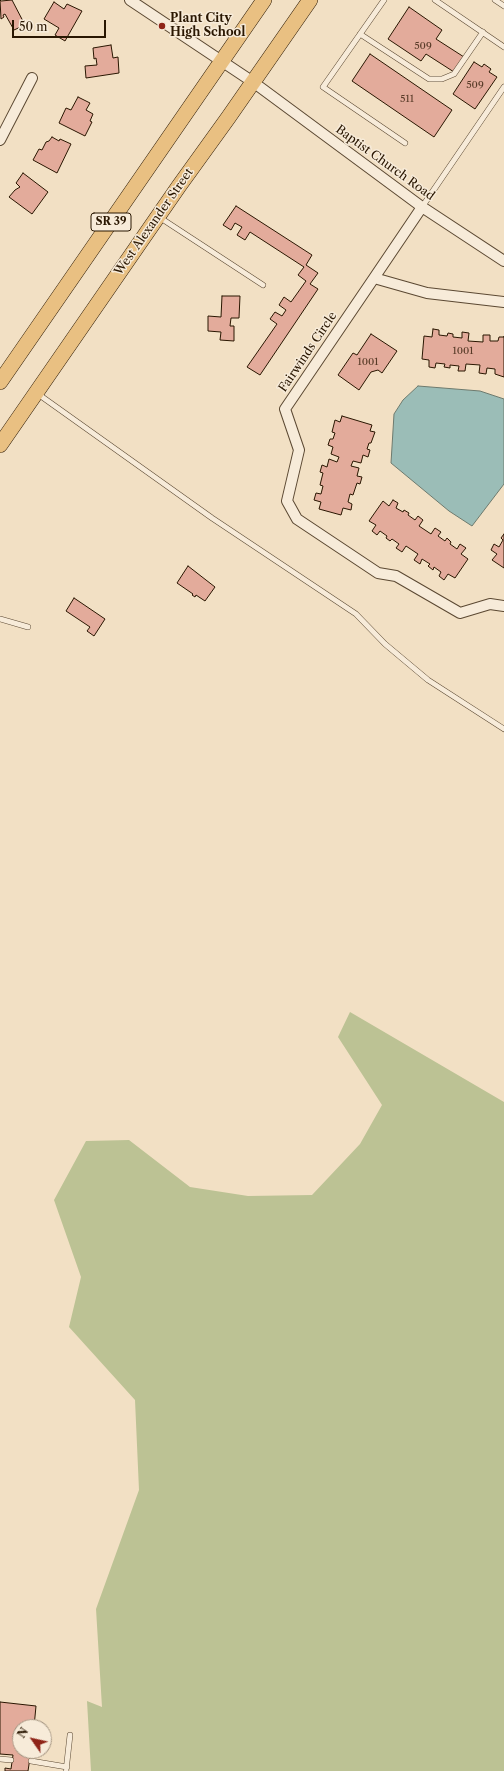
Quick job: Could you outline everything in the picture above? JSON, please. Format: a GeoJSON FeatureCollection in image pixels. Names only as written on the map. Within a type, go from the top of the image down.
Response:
{"type":"FeatureCollection","features":[{"type":"Feature","properties":{"kind":"main road","name":"SR 39"},"geometry":{"type":"LineString","coordinates":[[0,382],[264,0]]}},
{"type":"Feature","properties":{"kind":"main road","name":"West Alexander Street"},"geometry":{"type":"LineString","coordinates":[[0,445],[37,394],[158,216],[310,0]]}},
{"type":"Feature","properties":{"kind":"street","name":"Baptist Church Road"},"geometry":{"type":"LineString","coordinates":[[130,0],[253,82],[422,207],[504,261]]}},
{"type":"Feature","properties":{"kind":"street"},"geometry":{"type":"LineString","coordinates":[[0,140],[32,78]]}},
{"type":"Feature","properties":{"kind":"street","name":"Fairwinds Circle"},"geometry":{"type":"LineString","coordinates":[[422,207],[285,409],[299,450],[288,501],[297,519],[378,573],[396,576],[460,613],[490,604],[504,606]]}},
{"type":"Feature","properties":{"kind":"street"},"geometry":{"type":"LineString","coordinates":[[374,278],[427,293],[504,302]]}},
{"type":"Feature","properties":{"kind":"lane"},"geometry":{"type":"LineString","coordinates":[[384,0],[323,87],[405,143]]}},
{"type":"Feature","properties":{"kind":"lane"},"geometry":{"type":"LineString","coordinates":[[435,0],[504,47]]}},
{"type":"Feature","properties":{"kind":"lane"},"geometry":{"type":"LineString","coordinates":[[495,0],[504,6]]}},
{"type":"Feature","properties":{"kind":"lane"},"geometry":{"type":"LineString","coordinates":[[360,34],[429,79],[442,80],[454,74],[483,32]]}},
{"type":"Feature","properties":{"kind":"lane"},"geometry":{"type":"LineString","coordinates":[[422,207],[504,87]]}},
{"type":"Feature","properties":{"kind":"lane"},"geometry":{"type":"LineString","coordinates":[[158,216],[263,285]]}},
{"type":"Feature","properties":{"kind":"lane"},"geometry":{"type":"LineString","coordinates":[[37,394],[212,518],[356,614],[385,644],[428,680],[504,729]]}},
{"type":"Feature","properties":{"kind":"lane"},"geometry":{"type":"LineString","coordinates":[[0,619],[28,627]]}},
{"type":"Feature","properties":{"kind":"lane"},"geometry":{"type":"LineString","coordinates":[[31,1761],[67,1769],[70,1735]]}},
{"type":"Feature","properties":{"kind":"lane"},"geometry":{"type":"LineString","coordinates":[[0,1759],[11,1760]]}},
{"type":"Feature","properties":{"kind":"green space"},"geometry":{"type":"Polygon","coordinates":[[[350,1012],[504,1102],[504,1771],[91,1771],[87,1701],[102,1707],[96,1609],[139,1490],[135,1400],[69,1327],[81,1277],[54,1200],[86,1141],[129,1140],[190,1187],[248,1196],[312,1195],[360,1144],[382,1105],[338,1037],[350,1012]]]}},
{"type":"Feature","properties":{"kind":"water"},"geometry":{"type":"Polygon","coordinates":[[[418,386],[480,391],[504,399],[504,484],[472,526],[449,511],[391,463],[394,414],[403,400],[418,386]]]}},
{"type":"Feature","properties":{"kind":"building"},"geometry":{"type":"Polygon","coordinates":[[[0,0],[12,0],[25,25],[14,30],[5,14],[1,19],[0,0]]]}},
{"type":"Feature","properties":{"kind":"building"},"geometry":{"type":"Polygon","coordinates":[[[54,2],[64,9],[67,4],[82,11],[65,41],[55,35],[59,28],[44,19],[54,2]]]}},
{"type":"Feature","properties":{"kind":"building"},"geometry":{"type":"Polygon","coordinates":[[[409,7],[442,30],[436,39],[464,57],[454,72],[426,54],[421,61],[388,39],[409,7]]]}},
{"type":"Feature","properties":{"kind":"building"},"geometry":{"type":"Polygon","coordinates":[[[111,45],[113,58],[118,57],[119,73],[86,78],[85,66],[97,65],[96,58],[94,59],[93,48],[111,45]]]}},
{"type":"Feature","properties":{"kind":"building"},"geometry":{"type":"Polygon","coordinates":[[[370,54],[452,110],[434,137],[352,81],[370,54]]]}},
{"type":"Feature","properties":{"kind":"building"},"geometry":{"type":"Polygon","coordinates":[[[474,62],[482,67],[484,64],[491,69],[489,72],[497,77],[475,109],[453,94],[474,62]]]}},
{"type":"Feature","properties":{"kind":"building"},"geometry":{"type":"Polygon","coordinates":[[[78,97],[90,103],[86,110],[93,114],[90,121],[92,122],[85,136],[59,123],[66,108],[71,110],[78,97]]]}},
{"type":"Feature","properties":{"kind":"building"},"geometry":{"type":"Polygon","coordinates":[[[52,137],[59,141],[60,139],[71,144],[57,173],[33,160],[39,149],[42,150],[46,142],[52,137]]]}},
{"type":"Feature","properties":{"kind":"building"},"geometry":{"type":"Polygon","coordinates":[[[23,173],[48,192],[32,214],[9,197],[20,187],[16,183],[23,173]]]}},
{"type":"Feature","properties":{"kind":"building"},"geometry":{"type":"Polygon","coordinates":[[[236,206],[312,255],[306,265],[318,273],[310,284],[318,289],[260,375],[247,367],[277,324],[270,319],[275,312],[282,316],[286,310],[279,305],[284,297],[291,302],[306,281],[298,275],[304,267],[250,232],[245,240],[237,235],[242,227],[235,223],[231,230],[223,225],[236,206]]]}},
{"type":"Feature","properties":{"kind":"building"},"geometry":{"type":"Polygon","coordinates":[[[222,296],[240,296],[239,318],[231,318],[230,326],[234,326],[234,341],[220,340],[221,332],[208,331],[208,316],[221,317],[222,296]]]}},
{"type":"Feature","properties":{"kind":"building"},"geometry":{"type":"Polygon","coordinates":[[[433,329],[439,330],[439,335],[447,336],[448,333],[453,334],[453,337],[462,338],[462,332],[469,333],[468,341],[483,342],[483,335],[490,335],[490,341],[498,341],[499,337],[504,337],[504,377],[495,374],[495,369],[487,368],[486,374],[479,373],[480,365],[466,364],[465,371],[458,371],[459,366],[450,365],[450,368],[444,367],[445,364],[436,363],[435,368],[429,367],[429,360],[422,359],[424,336],[432,337],[433,329]]]}},
{"type":"Feature","properties":{"kind":"building"},"geometry":{"type":"Polygon","coordinates":[[[371,334],[397,351],[382,373],[378,370],[371,372],[359,390],[338,375],[353,353],[357,355],[371,334]]]}},
{"type":"Feature","properties":{"kind":"building"},"geometry":{"type":"Polygon","coordinates":[[[342,416],[372,425],[370,431],[375,432],[367,449],[370,450],[368,457],[363,455],[361,463],[353,461],[351,466],[359,468],[357,476],[362,477],[360,484],[357,483],[353,495],[350,494],[348,502],[352,504],[351,510],[343,508],[341,515],[319,509],[321,502],[314,500],[316,493],[321,494],[323,486],[320,485],[323,473],[320,472],[322,465],[327,467],[329,459],[337,462],[339,457],[331,454],[333,447],[328,445],[330,439],[333,439],[335,433],[332,432],[335,420],[340,422],[342,416]]]}},
{"type":"Feature","properties":{"kind":"building"},"geometry":{"type":"Polygon","coordinates":[[[393,500],[398,503],[396,508],[403,512],[404,510],[409,513],[408,515],[415,520],[418,516],[423,520],[419,526],[431,534],[435,528],[441,532],[438,536],[445,541],[447,538],[451,542],[450,544],[457,549],[460,544],[466,548],[461,554],[468,559],[455,578],[448,574],[444,580],[439,576],[441,572],[434,567],[433,570],[428,566],[430,564],[422,559],[420,564],[414,560],[418,554],[406,546],[402,552],[396,548],[399,544],[392,539],[390,541],[386,538],[387,536],[380,531],[377,535],[372,531],[376,525],[369,521],[383,501],[389,506],[393,500]]]}},
{"type":"Feature","properties":{"kind":"building"},"geometry":{"type":"Polygon","coordinates":[[[504,534],[504,568],[492,560],[497,554],[491,550],[494,544],[499,547],[503,540],[501,538],[504,534]]]}},
{"type":"Feature","properties":{"kind":"building"},"geometry":{"type":"Polygon","coordinates":[[[188,566],[215,587],[205,601],[196,595],[195,597],[177,583],[188,566]]]}},
{"type":"Feature","properties":{"kind":"building"},"geometry":{"type":"Polygon","coordinates":[[[74,598],[105,619],[94,636],[87,631],[90,627],[66,611],[74,598]]]}},
{"type":"Feature","properties":{"kind":"building"},"geometry":{"type":"Polygon","coordinates":[[[0,1702],[36,1706],[35,1719],[12,1719],[12,1755],[0,1754],[0,1702]]]}},
{"type":"Feature","properties":{"kind":"building"},"geometry":{"type":"Polygon","coordinates":[[[12,1759],[30,1759],[28,1771],[5,1771],[5,1768],[11,1769],[12,1759]]]}},
{"type":"Feature","properties":{"kind":"place","name":"Plant City High School"},"geometry":{"type":"Point","coordinates":[162,26]}}]}
